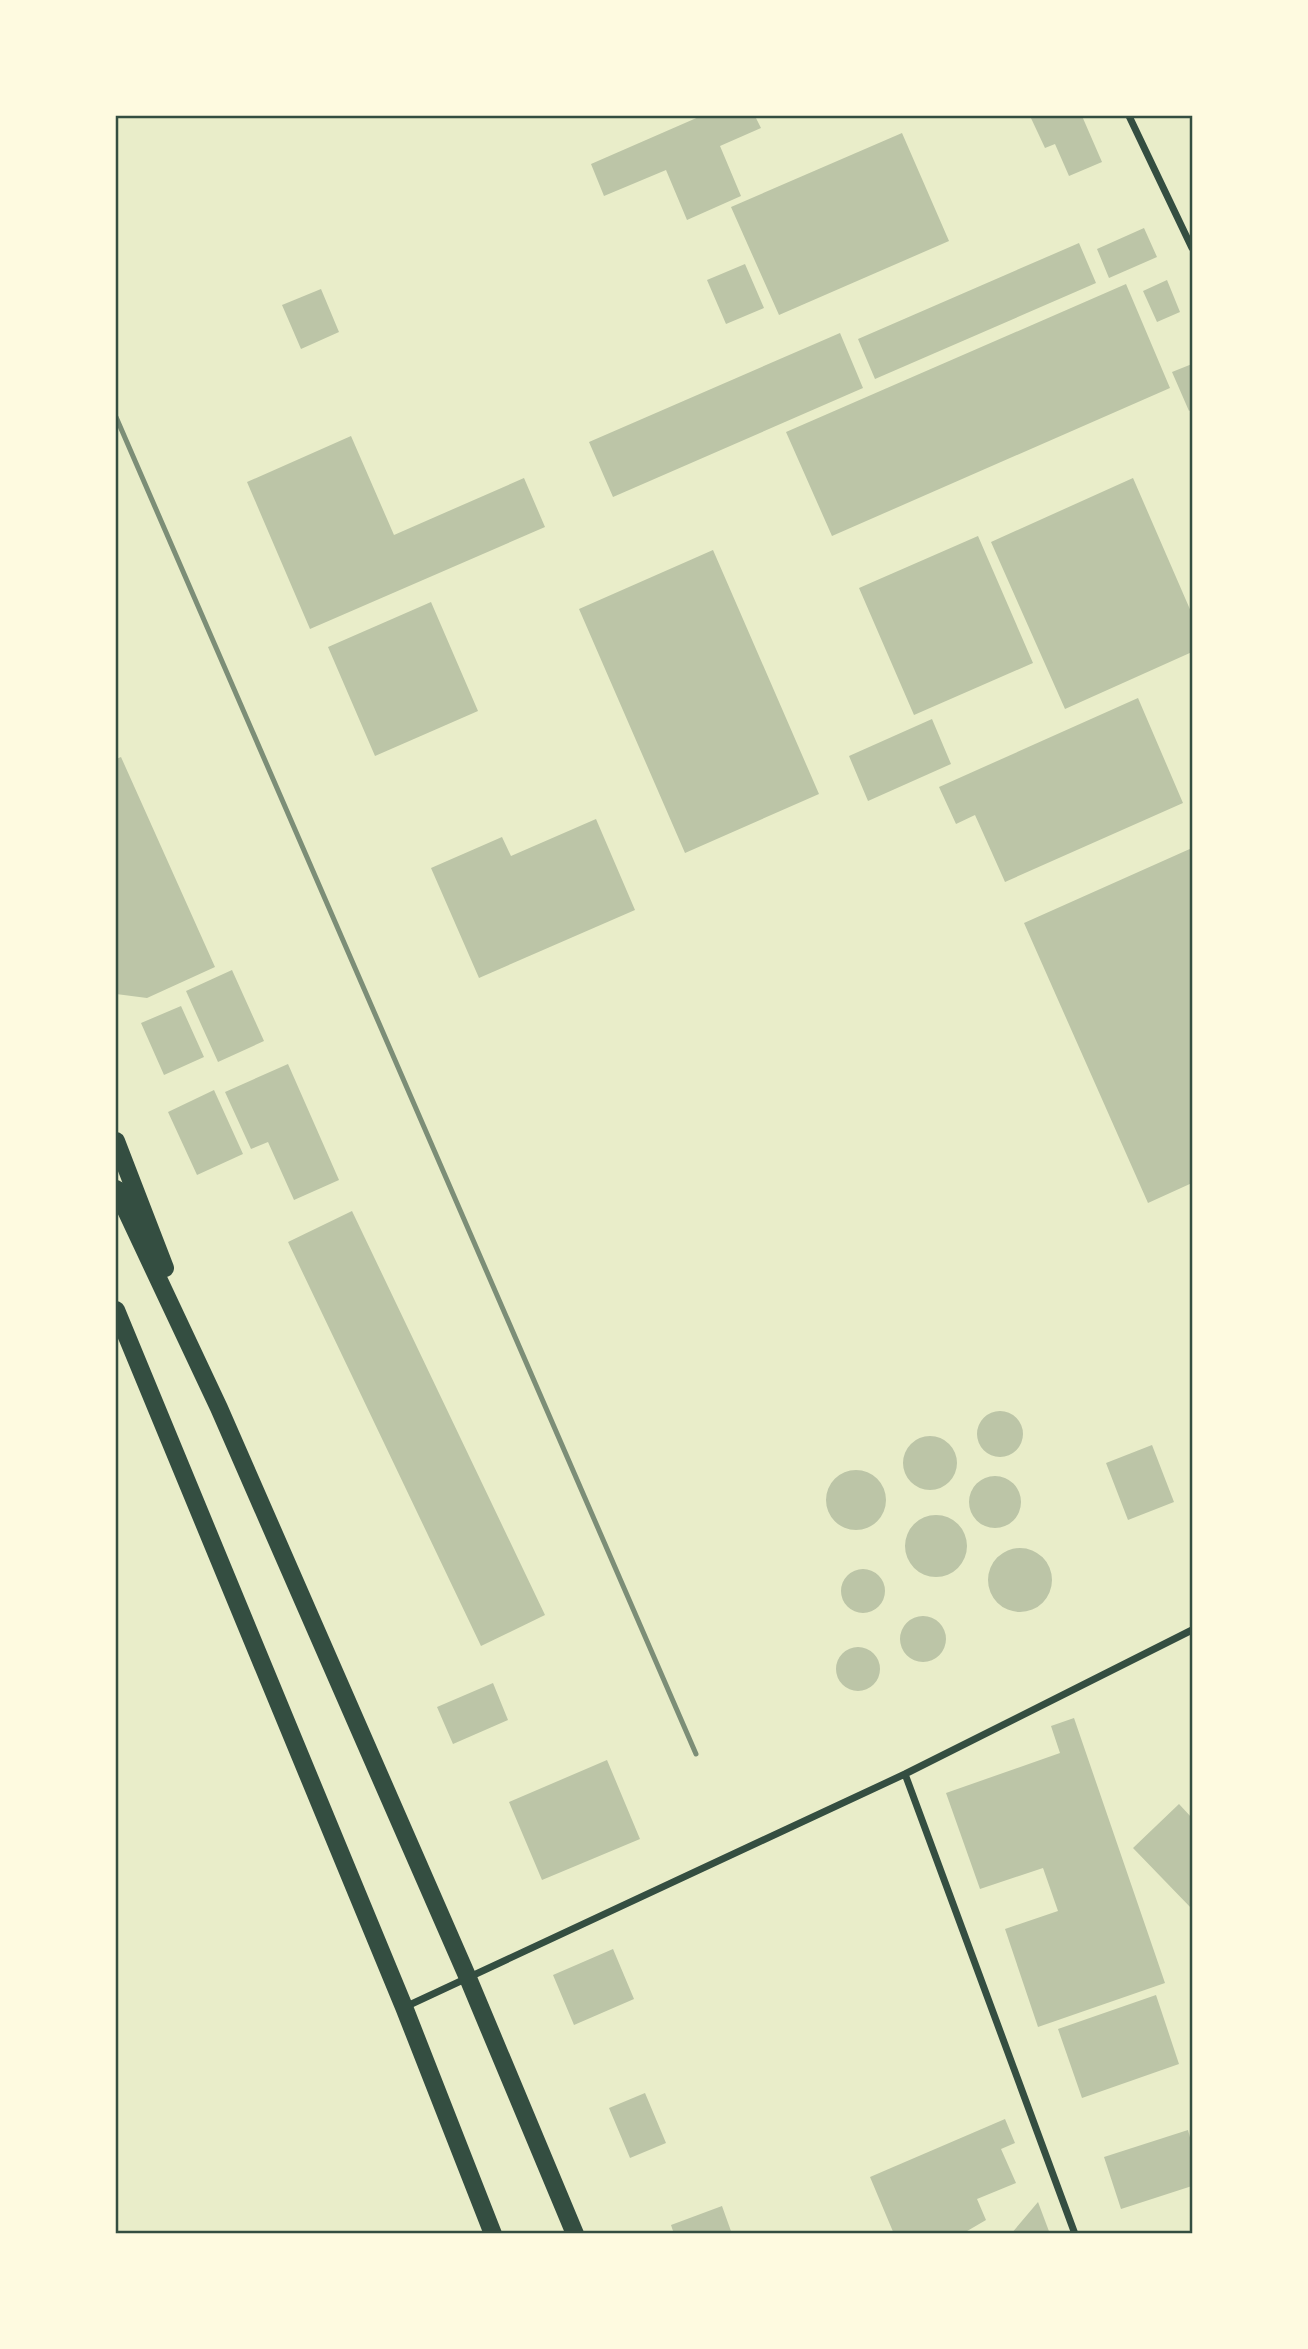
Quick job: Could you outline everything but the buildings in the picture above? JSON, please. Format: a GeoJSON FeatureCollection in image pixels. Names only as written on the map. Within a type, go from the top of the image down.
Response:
{"type":"FeatureCollection","features":[{"type":"Feature","properties":{"kind":"main road"},"geometry":{"type":"LineString","coordinates":[[116,1142],[219,1408]]}},
{"type":"Feature","properties":{"kind":"main road"},"geometry":{"type":"LineString","coordinates":[[116,1189],[219,1408],[468,1978],[575,2234]]}},
{"type":"Feature","properties":{"kind":"main road"},"geometry":{"type":"LineString","coordinates":[[116,1310],[404,2007],[493,2234]]}},
{"type":"Feature","properties":{"kind":"street"},"geometry":{"type":"LineString","coordinates":[[1129,116],[1192,248]]}},
{"type":"Feature","properties":{"kind":"street"},"geometry":{"type":"LineString","coordinates":[[404,2007],[905,1774],[1192,1630]]}},
{"type":"Feature","properties":{"kind":"street"},"geometry":{"type":"LineString","coordinates":[[905,1774],[1075,2234]]}},
{"type":"Feature","properties":{"kind":"railway"},"geometry":{"type":"LineString","coordinates":[[116,417],[696,1754]]}}]}
